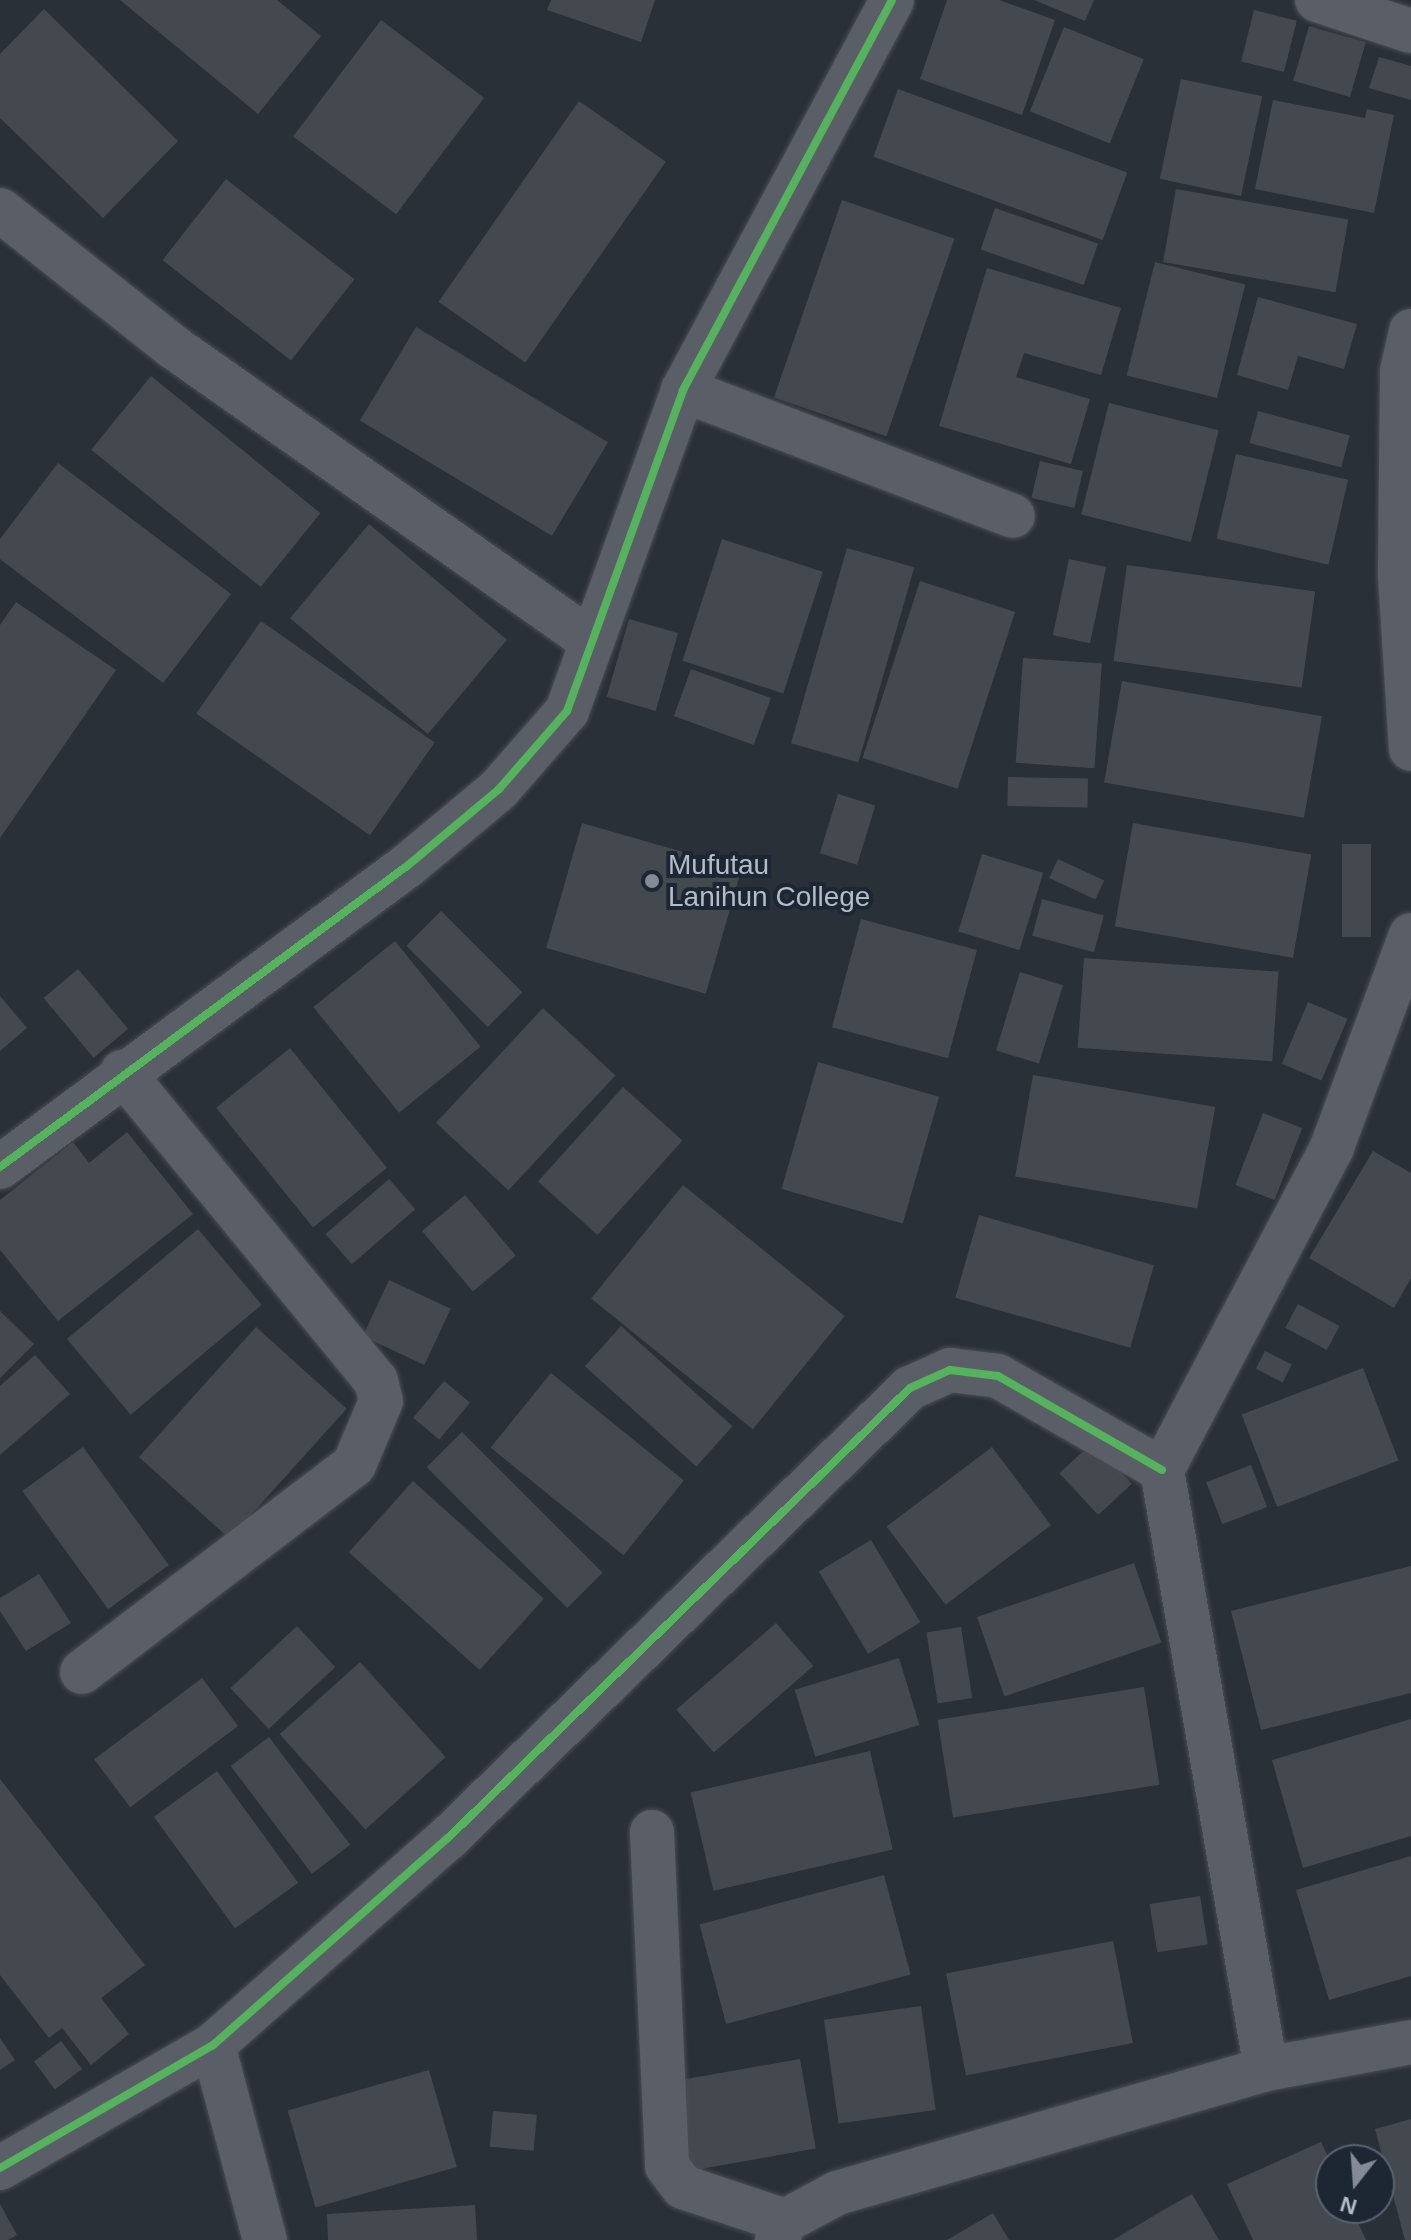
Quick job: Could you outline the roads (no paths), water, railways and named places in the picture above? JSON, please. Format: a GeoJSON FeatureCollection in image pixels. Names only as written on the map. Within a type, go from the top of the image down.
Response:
{"type":"FeatureCollection","features":[{"type":"Feature","properties":{"kind":"street"},"geometry":{"type":"LineString","coordinates":[[0,1167],[122,1072],[407,866],[499,789],[567,711],[590,640],[683,390],[892,0]]}},
{"type":"Feature","properties":{"kind":"street"},"geometry":{"type":"LineString","coordinates":[[1317,0],[1411,31]]}},
{"type":"Feature","properties":{"kind":"street"},"geometry":{"type":"LineString","coordinates":[[0,210],[172,346],[590,640]]}},
{"type":"Feature","properties":{"kind":"street"},"geometry":{"type":"LineString","coordinates":[[1411,331],[1402,371],[1400,576],[1411,749]]}},
{"type":"Feature","properties":{"kind":"street"},"geometry":{"type":"LineString","coordinates":[[683,390],[1013,516]]}},
{"type":"Feature","properties":{"kind":"street"},"geometry":{"type":"LineString","coordinates":[[1266,2069],[1162,1470],[1332,1147],[1411,935]]}},
{"type":"Feature","properties":{"kind":"street"},"geometry":{"type":"LineString","coordinates":[[82,1672],[354,1465],[381,1401],[376,1381],[122,1072]]}},
{"type":"Feature","properties":{"kind":"street"},"geometry":{"type":"LineString","coordinates":[[0,2168],[213,2045],[448,1838],[910,1388],[950,1370],[998,1376],[1162,1470]]}},
{"type":"Feature","properties":{"kind":"street"},"geometry":{"type":"LineString","coordinates":[[652,1832],[667,2166],[683,2187],[781,2231],[837,2193],[1266,2069],[1411,2042]]}},
{"type":"Feature","properties":{"kind":"street"},"geometry":{"type":"LineString","coordinates":[[213,2045],[265,2240]]}},
{"type":"Feature","properties":{"kind":"place","name":"Mufutau Lanihun College"},"geometry":{"type":"Point","coordinates":[652,881]}}]}
